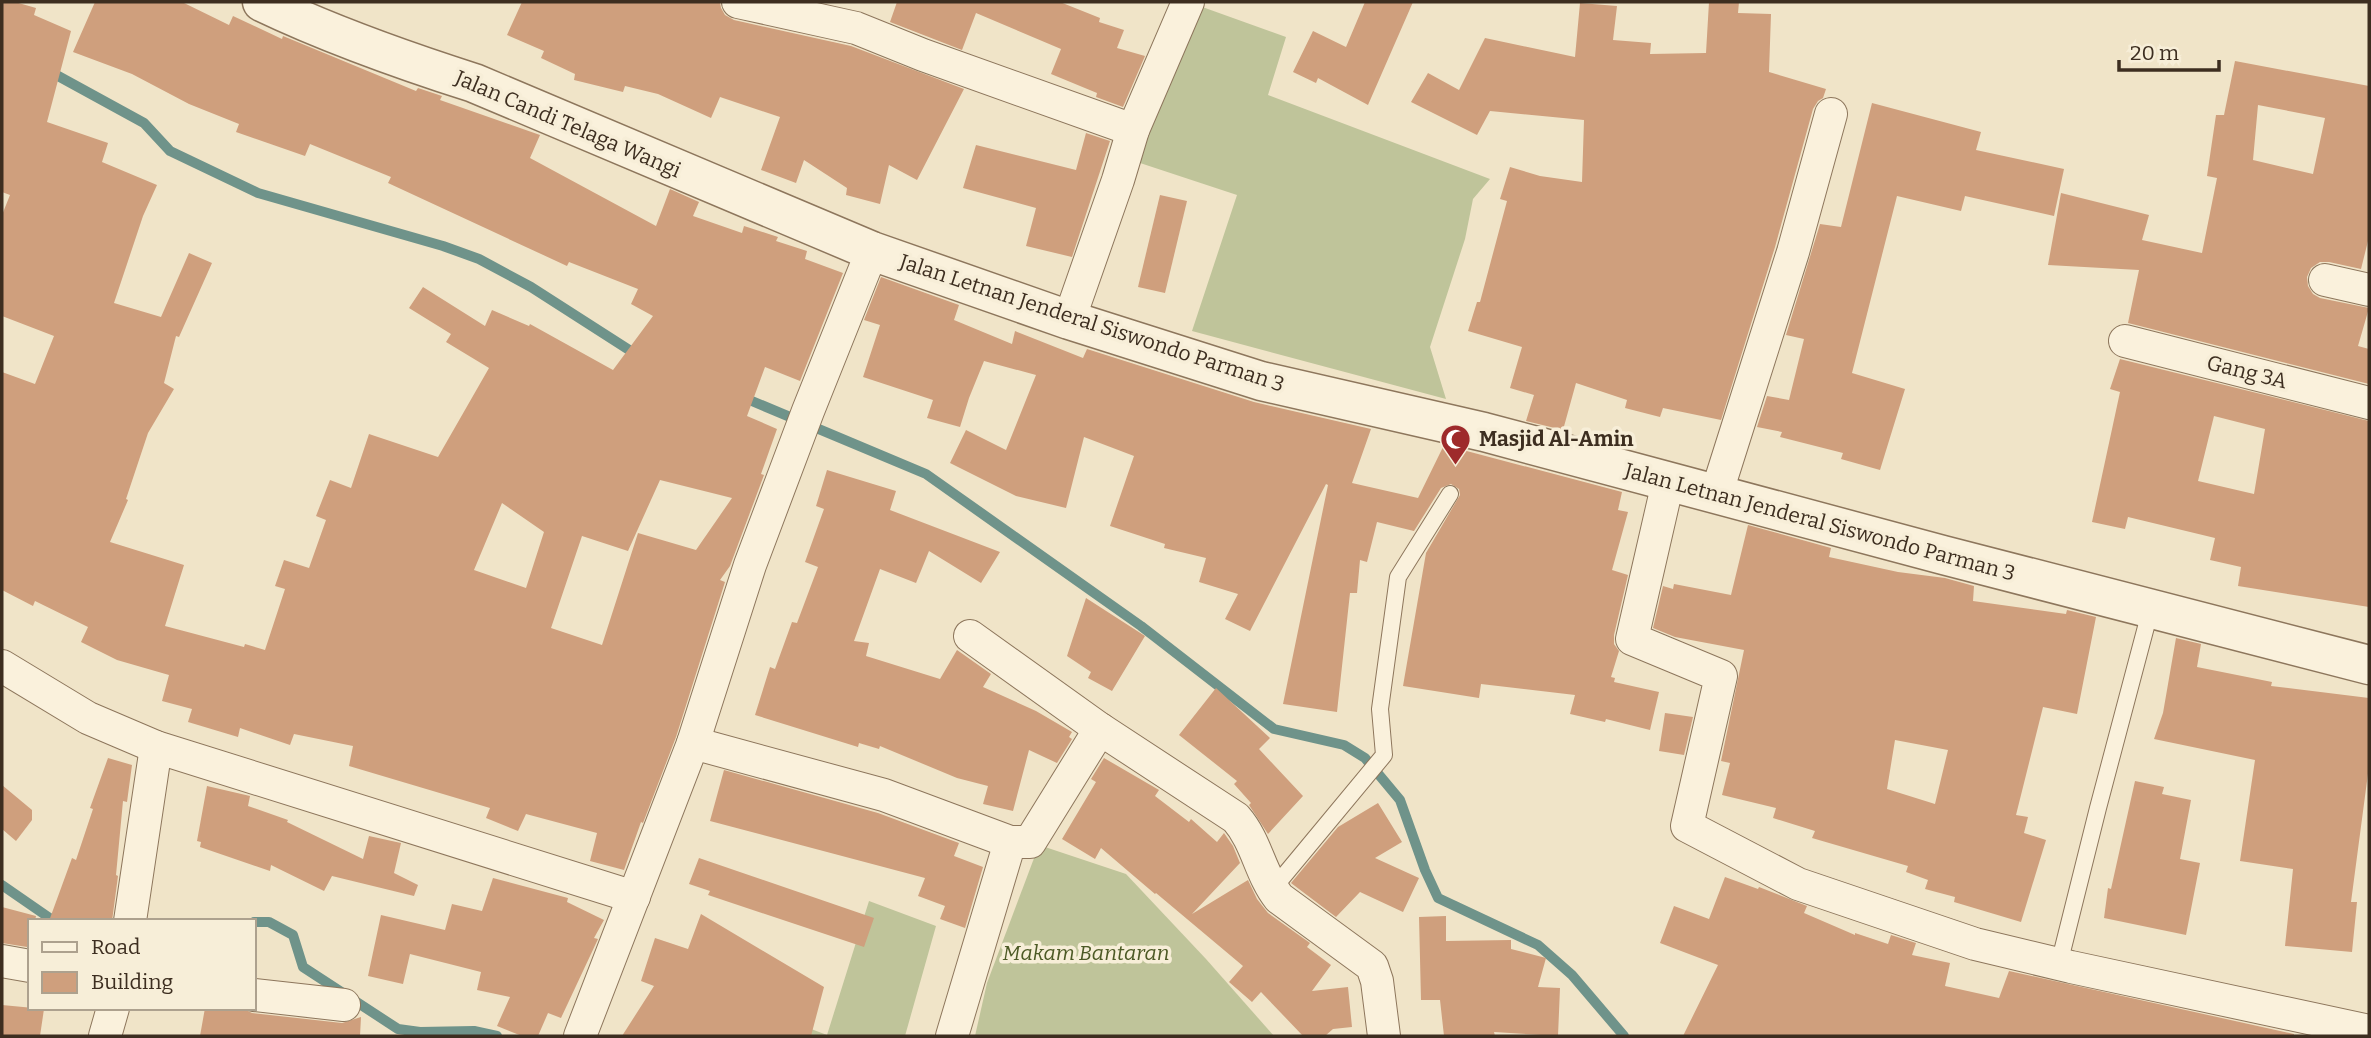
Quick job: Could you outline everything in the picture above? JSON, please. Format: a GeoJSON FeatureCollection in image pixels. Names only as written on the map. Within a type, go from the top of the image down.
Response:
{"type":"FeatureCollection","features":[{"type":"Feature","properties":{"kind":"street","name":"Jalan Candi Telaga Wangi"},"geometry":{"type":"LineString","coordinates":[[262,2],[313,26],[474,83],[872,251]]}},
{"type":"Feature","properties":{"kind":"street"},"geometry":{"type":"LineString","coordinates":[[738,2],[861,15],[923,55],[1133,130]]}},
{"type":"Feature","properties":{"kind":"street"},"geometry":{"type":"LineString","coordinates":[[1069,320],[1133,130],[1188,2]]}},
{"type":"Feature","properties":{"kind":"street"},"geometry":{"type":"LineString","coordinates":[[1716,495],[1793,252],[1831,114]]}},
{"type":"Feature","properties":{"kind":"street","name":"Jalan Letnan Jenderal Siswondo Parman 3"},"geometry":{"type":"LineString","coordinates":[[872,251],[1069,320],[1261,381],[1481,440],[1668,482],[2369,665]]}},
{"type":"Feature","properties":{"kind":"street"},"geometry":{"type":"LineString","coordinates":[[580,1036],[693,743],[750,565],[872,251]]}},
{"type":"Feature","properties":{"kind":"street"},"geometry":{"type":"LineString","coordinates":[[2325,280],[2369,290]]}},
{"type":"Feature","properties":{"kind":"street","name":"Gang 3A"},"geometry":{"type":"LineString","coordinates":[[2125,341],[2369,403]]}},
{"type":"Feature","properties":{"kind":"street"},"geometry":{"type":"LineString","coordinates":[[1668,482],[1632,639],[1721,676],[1687,826],[1798,884],[1975,944],[2369,1031]]}},
{"type":"Feature","properties":{"kind":"street"},"geometry":{"type":"LineString","coordinates":[[970,636],[1100,729],[1236,818],[1247,831],[1272,890],[1279,898],[1372,966],[1377,981],[1384,1036]]}},
{"type":"Feature","properties":{"kind":"street"},"geometry":{"type":"LineString","coordinates":[[2,666],[88,718],[156,747],[634,897]]}},
{"type":"Feature","properties":{"kind":"street"},"geometry":{"type":"LineString","coordinates":[[693,743],[884,795],[1010,842],[1030,842],[1100,729]]}},
{"type":"Feature","properties":{"kind":"street"},"geometry":{"type":"LineString","coordinates":[[130,919],[156,747]]}},
{"type":"Feature","properties":{"kind":"street"},"geometry":{"type":"LineString","coordinates":[[951,1036],[1010,842]]}},
{"type":"Feature","properties":{"kind":"street"},"geometry":{"type":"LineString","coordinates":[[2,961],[28,965]]}},
{"type":"Feature","properties":{"kind":"street"},"geometry":{"type":"LineString","coordinates":[[256,995],[344,1005]]}},
{"type":"Feature","properties":{"kind":"street"},"geometry":{"type":"LineString","coordinates":[[105,1036],[112,1010]]}},
{"type":"Feature","properties":{"kind":"lane"},"geometry":{"type":"LineString","coordinates":[[1272,890],[1384,755],[1381,709],[1398,577],[1450,494]]}},
{"type":"Feature","properties":{"kind":"lane"},"geometry":{"type":"LineString","coordinates":[[2060,964],[2151,608]]}},
{"type":"Feature","properties":{"kind":"green space"},"geometry":{"type":"Polygon","coordinates":[[[1194,4],[1286,37],[1268,95],[1490,179],[1473,199],[1465,239],[1430,347],[1446,399],[1192,331],[1237,195],[1134,161],[1194,4]]]}},
{"type":"Feature","properties":{"kind":"green space","name":"Makam Bantaran"},"geometry":{"type":"Polygon","coordinates":[[[1039,845],[1126,874],[1274,1036],[975,1036],[987,983],[1039,845]]]}},
{"type":"Feature","properties":{"kind":"green space"},"geometry":{"type":"Polygon","coordinates":[[[869,901],[936,926],[905,1036],[778,1036],[782,1018],[827,1035],[869,901]]]}},
{"type":"Feature","properties":{"kind":"building"},"geometry":{"type":"Polygon","coordinates":[[[2,2],[15,2],[36,8],[34,15],[71,31],[47,122],[108,143],[102,162],[157,185],[143,216],[114,303],[161,317],[189,253],[212,263],[179,337],[176,336],[164,383],[174,389],[148,433],[126,499],[128,500],[110,542],[184,565],[165,626],[265,650],[285,589],[275,586],[284,560],[309,568],[326,520],[316,516],[330,480],[351,488],[369,434],[438,457],[489,368],[446,342],[451,334],[409,308],[423,287],[485,326],[492,310],[529,326],[530,324],[613,370],[653,316],[631,304],[638,289],[569,262],[567,266],[388,183],[391,177],[310,144],[305,156],[236,132],[239,124],[189,104],[132,74],[73,52],[95,2],[182,2],[229,25],[233,16],[282,39],[283,36],[416,91],[418,88],[442,96],[440,100],[540,135],[530,158],[656,226],[670,189],[699,202],[693,216],[742,233],[744,226],[778,237],[776,241],[807,251],[805,259],[843,273],[800,381],[765,367],[747,416],[777,429],[761,474],[764,475],[730,566],[720,580],[725,582],[676,737],[624,870],[590,861],[597,833],[526,814],[518,831],[486,818],[490,808],[349,766],[353,746],[294,734],[290,745],[240,728],[238,737],[188,722],[192,709],[162,701],[169,675],[117,660],[81,642],[88,627],[35,601],[33,606],[2,590],[2,372],[35,384],[54,336],[2,316],[2,215],[10,195],[2,192],[2,2]],[[660,480],[628,551],[582,536],[551,628],[602,645],[638,533],[696,550],[732,498],[660,480]],[[502,503],[474,570],[526,588],[544,532],[502,503]]]}},
{"type":"Feature","properties":{"kind":"building"},"geometry":{"type":"Polygon","coordinates":[[[522,2],[720,2],[725,15],[734,20],[851,46],[964,89],[917,180],[889,165],[880,204],[846,195],[847,188],[804,160],[796,183],[761,170],[780,117],[720,97],[711,118],[658,94],[625,86],[623,92],[574,80],[575,74],[541,58],[544,51],[507,35],[522,2]]]}},
{"type":"Feature","properties":{"kind":"building"},"geometry":{"type":"Polygon","coordinates":[[[897,2],[1060,2],[1100,18],[1099,22],[1124,30],[1117,48],[1145,56],[1123,107],[1096,97],[1097,93],[1051,74],[1061,49],[976,13],[962,50],[890,22],[897,2]]]}},
{"type":"Feature","properties":{"kind":"building"},"geometry":{"type":"Polygon","coordinates":[[[1365,2],[1413,2],[1368,105],[1318,78],[1316,83],[1293,72],[1313,31],[1346,47],[1365,2]]]}},
{"type":"Feature","properties":{"kind":"building"},"geometry":{"type":"Polygon","coordinates":[[[1709,2],[1739,2],[1738,13],[1771,14],[1769,72],[1826,89],[1823,98],[1813,109],[1775,247],[1721,420],[1663,408],[1660,417],[1625,408],[1627,400],[1576,383],[1563,430],[1526,421],[1534,395],[1510,388],[1522,347],[1468,331],[1477,302],[1480,302],[1507,201],[1500,199],[1510,167],[1540,176],[1582,182],[1584,120],[1490,111],[1477,135],[1411,102],[1428,73],[1459,90],[1485,38],[1575,57],[1580,3],[1617,6],[1613,40],[1651,43],[1650,54],[1706,53],[1709,2]]]}},
{"type":"Feature","properties":{"kind":"building"},"geometry":{"type":"Polygon","coordinates":[[[2235,61],[2369,86],[2369,237],[2361,269],[2320,262],[2311,268],[2307,277],[2308,286],[2313,294],[2320,298],[2369,308],[2358,346],[2369,349],[2369,384],[2128,323],[2139,270],[2048,265],[2061,193],[2149,215],[2142,240],[2202,253],[2217,178],[2207,176],[2216,115],[2224,115],[2235,61]],[[2258,105],[2253,160],[2313,174],[2325,118],[2258,105]]]}},
{"type":"Feature","properties":{"kind":"building"},"geometry":{"type":"Polygon","coordinates":[[[1872,103],[1981,132],[1976,150],[2064,169],[2054,216],[1965,196],[1961,211],[1897,196],[1852,373],[1905,389],[1880,470],[1841,459],[1843,453],[1780,437],[1782,432],[1757,427],[1767,396],[1789,400],[1804,339],[1786,335],[1820,224],[1841,227],[1872,103]]]}},
{"type":"Feature","properties":{"kind":"building"},"geometry":{"type":"Polygon","coordinates":[[[1086,133],[1110,141],[1072,257],[1026,246],[1036,208],[963,188],[976,145],[1076,170],[1086,133]]]}},
{"type":"Feature","properties":{"kind":"building"},"geometry":{"type":"Polygon","coordinates":[[[1160,195],[1187,201],[1165,293],[1138,287],[1160,195]]]}},
{"type":"Feature","properties":{"kind":"building"},"geometry":{"type":"Polygon","coordinates":[[[881,277],[959,305],[954,320],[1012,344],[1015,331],[1083,358],[1087,349],[1254,402],[1371,429],[1352,483],[1418,498],[1444,445],[1622,492],[1618,510],[1628,512],[1612,570],[1628,575],[1614,635],[1614,644],[1619,651],[1611,677],[1615,678],[1614,682],[1659,692],[1650,730],[1606,719],[1605,722],[1570,714],[1575,695],[1481,684],[1479,698],[1403,686],[1426,553],[1460,495],[1459,489],[1451,484],[1441,488],[1414,531],[1377,522],[1367,562],[1360,560],[1357,593],[1350,593],[1337,712],[1283,704],[1328,485],[1326,484],[1250,631],[1225,619],[1238,594],[1199,582],[1206,558],[1164,548],[1165,544],[1110,526],[1134,456],[1084,437],[1066,508],[1016,496],[950,463],[966,430],[1006,450],[1036,375],[984,361],[960,427],[927,418],[933,400],[863,377],[880,325],[864,320],[881,277]]]}},
{"type":"Feature","properties":{"kind":"building"},"geometry":{"type":"Polygon","coordinates":[[[2120,359],[2369,421],[2369,607],[2238,586],[2241,567],[2210,560],[2215,538],[2128,517],[2125,529],[2092,522],[2120,392],[2110,389],[2120,359]],[[2214,416],[2198,481],[2254,494],[2265,429],[2214,416]]]}},
{"type":"Feature","properties":{"kind":"building"},"geometry":{"type":"Polygon","coordinates":[[[827,470],[896,491],[890,510],[1000,552],[981,583],[929,551],[916,583],[880,569],[854,641],[869,643],[866,656],[940,679],[957,650],[991,674],[983,687],[1036,711],[1072,732],[1069,737],[1072,739],[1057,763],[1029,750],[1013,811],[983,804],[988,786],[957,778],[880,746],[879,749],[859,743],[858,747],[755,715],[770,667],[775,669],[792,622],[797,623],[818,567],[805,562],[824,509],[816,506],[827,470]]]}},
{"type":"Feature","properties":{"kind":"building"},"geometry":{"type":"Polygon","coordinates":[[[1748,525],[1831,548],[1829,557],[1898,572],[1945,578],[1974,586],[1973,601],[2066,614],[2067,610],[2096,617],[2077,714],[2043,707],[2016,815],[2028,817],[2024,833],[2046,840],[2021,922],[1954,902],[1955,897],[1925,889],[1928,880],[1906,872],[1908,866],[1812,838],[1815,831],[1773,818],[1776,808],[1722,795],[1730,763],[1721,761],[1744,650],[1675,637],[1653,628],[1663,586],[1673,589],[1674,584],[1731,595],[1748,525]],[[1895,740],[1887,789],[1935,804],[1948,750],[1895,740]]]}},
{"type":"Feature","properties":{"kind":"building"},"geometry":{"type":"Polygon","coordinates":[[[1086,598],[1145,636],[1112,691],[1088,678],[1091,672],[1067,656],[1086,598]]]}},
{"type":"Feature","properties":{"kind":"building"},"geometry":{"type":"Polygon","coordinates":[[[2176,638],[2201,644],[2197,667],[2272,682],[2271,686],[2369,698],[2369,766],[2351,902],[2357,902],[2352,952],[2285,946],[2293,869],[2240,861],[2255,760],[2154,739],[2163,713],[2176,638]]]}},
{"type":"Feature","properties":{"kind":"building"},"geometry":{"type":"Polygon","coordinates":[[[1216,688],[1270,738],[1259,749],[1303,796],[1268,834],[1249,805],[1251,803],[1234,784],[1237,781],[1179,735],[1216,688]]]}},
{"type":"Feature","properties":{"kind":"building"},"geometry":{"type":"Polygon","coordinates":[[[1665,713],[1693,717],[1684,755],[1659,751],[1665,713]]]}},
{"type":"Feature","properties":{"kind":"building"},"geometry":{"type":"Polygon","coordinates":[[[108,758],[132,765],[127,802],[123,801],[112,919],[50,919],[72,858],[76,860],[93,809],[90,808],[108,758]]]}},
{"type":"Feature","properties":{"kind":"building"},"geometry":{"type":"Polygon","coordinates":[[[1104,758],[1159,790],[1155,796],[1189,822],[1191,819],[1217,842],[1224,833],[1233,846],[1240,863],[1192,914],[1248,880],[1257,899],[1268,913],[1310,943],[1307,947],[1331,965],[1312,991],[1348,987],[1352,1027],[1333,1029],[1325,1036],[1303,1036],[1261,992],[1252,1002],[1229,982],[1243,966],[1101,848],[1095,859],[1062,839],[1096,782],[1091,779],[1104,758]]]}},
{"type":"Feature","properties":{"kind":"building"},"geometry":{"type":"Polygon","coordinates":[[[724,770],[878,813],[959,843],[954,856],[983,867],[965,928],[940,919],[945,906],[918,896],[925,878],[710,821],[724,770]]]}},
{"type":"Feature","properties":{"kind":"building"},"geometry":{"type":"Polygon","coordinates":[[[2135,781],[2164,787],[2162,794],[2191,800],[2180,859],[2200,863],[2186,935],[2104,918],[2108,888],[2111,889],[2135,781]]]}},
{"type":"Feature","properties":{"kind":"building"},"geometry":{"type":"Polygon","coordinates":[[[2,785],[32,810],[32,820],[16,841],[2,829],[2,785]]]}},
{"type":"Feature","properties":{"kind":"building"},"geometry":{"type":"Polygon","coordinates":[[[207,786],[250,796],[248,806],[288,820],[287,822],[363,859],[369,836],[401,843],[394,873],[418,885],[414,896],[332,876],[324,891],[271,865],[270,871],[200,847],[201,842],[197,841],[207,786]]]}},
{"type":"Feature","properties":{"kind":"building"},"geometry":{"type":"Polygon","coordinates":[[[1378,803],[1402,842],[1375,858],[1419,878],[1403,912],[1360,892],[1336,917],[1291,883],[1338,827],[1378,803]]]}},
{"type":"Feature","properties":{"kind":"building"},"geometry":{"type":"Polygon","coordinates":[[[699,858],[874,918],[864,947],[708,895],[710,891],[689,884],[699,858]]]}},
{"type":"Feature","properties":{"kind":"building"},"geometry":{"type":"Polygon","coordinates":[[[1725,877],[1807,906],[1804,913],[1855,935],[1888,944],[1891,935],[1916,943],[1912,955],[1950,963],[1945,986],[1999,998],[2009,971],[2294,1036],[1683,1036],[1718,965],[1660,943],[1674,906],[1709,919],[1725,877]]]}},
{"type":"Feature","properties":{"kind":"building"},"geometry":{"type":"Polygon","coordinates":[[[493,878],[568,898],[567,902],[604,920],[594,938],[598,939],[561,1018],[548,1013],[538,1036],[522,1036],[497,1026],[510,997],[477,990],[481,972],[410,954],[403,984],[368,976],[381,915],[445,930],[452,904],[482,911],[493,878]]]}},
{"type":"Feature","properties":{"kind":"building"},"geometry":{"type":"Polygon","coordinates":[[[2,907],[36,916],[35,919],[28,919],[27,947],[2,943],[2,907]]]}},
{"type":"Feature","properties":{"kind":"building"},"geometry":{"type":"Polygon","coordinates":[[[701,914],[824,987],[811,1036],[622,1036],[654,986],[641,981],[655,938],[688,949],[701,914]]]}},
{"type":"Feature","properties":{"kind":"building"},"geometry":{"type":"Polygon","coordinates":[[[1446,916],[1446,941],[1511,940],[1511,949],[1546,958],[1538,987],[1560,988],[1558,1036],[1494,1032],[1495,1036],[1444,1036],[1440,1000],[1421,1000],[1419,917],[1446,916]]]}},
{"type":"Feature","properties":{"kind":"building"},"geometry":{"type":"Polygon","coordinates":[[[2,1005],[44,1010],[40,1036],[2,1036],[2,1005]]]}},
{"type":"Feature","properties":{"kind":"building"},"geometry":{"type":"Polygon","coordinates":[[[205,1010],[246,1010],[252,1013],[342,1023],[361,1017],[360,1036],[200,1036],[205,1010]]]}},
{"type":"Feature","properties":{"kind":"waterway"},"geometry":{"type":"LineString","coordinates":[[49,71],[144,123],[170,151],[258,193],[443,246],[479,259],[531,287],[637,355]]}},
{"type":"Feature","properties":{"kind":"waterway"},"geometry":{"type":"LineString","coordinates":[[740,396],[926,474],[1141,626],[1274,729],[1344,745],[1365,758],[1400,800],[1438,898],[1538,945],[1572,975],[1624,1036]]}},
{"type":"Feature","properties":{"kind":"waterway"},"geometry":{"type":"LineString","coordinates":[[2,885],[51,919]]}},
{"type":"Feature","properties":{"kind":"waterway"},"geometry":{"type":"LineString","coordinates":[[256,922],[269,922],[293,935],[303,967],[398,1029],[420,1032],[474,1031],[497,1036]]}},
{"type":"Feature","properties":{"kind":"place","name":"Masjid Al-Amin"},"geometry":{"type":"Point","coordinates":[1456,466]}}]}
